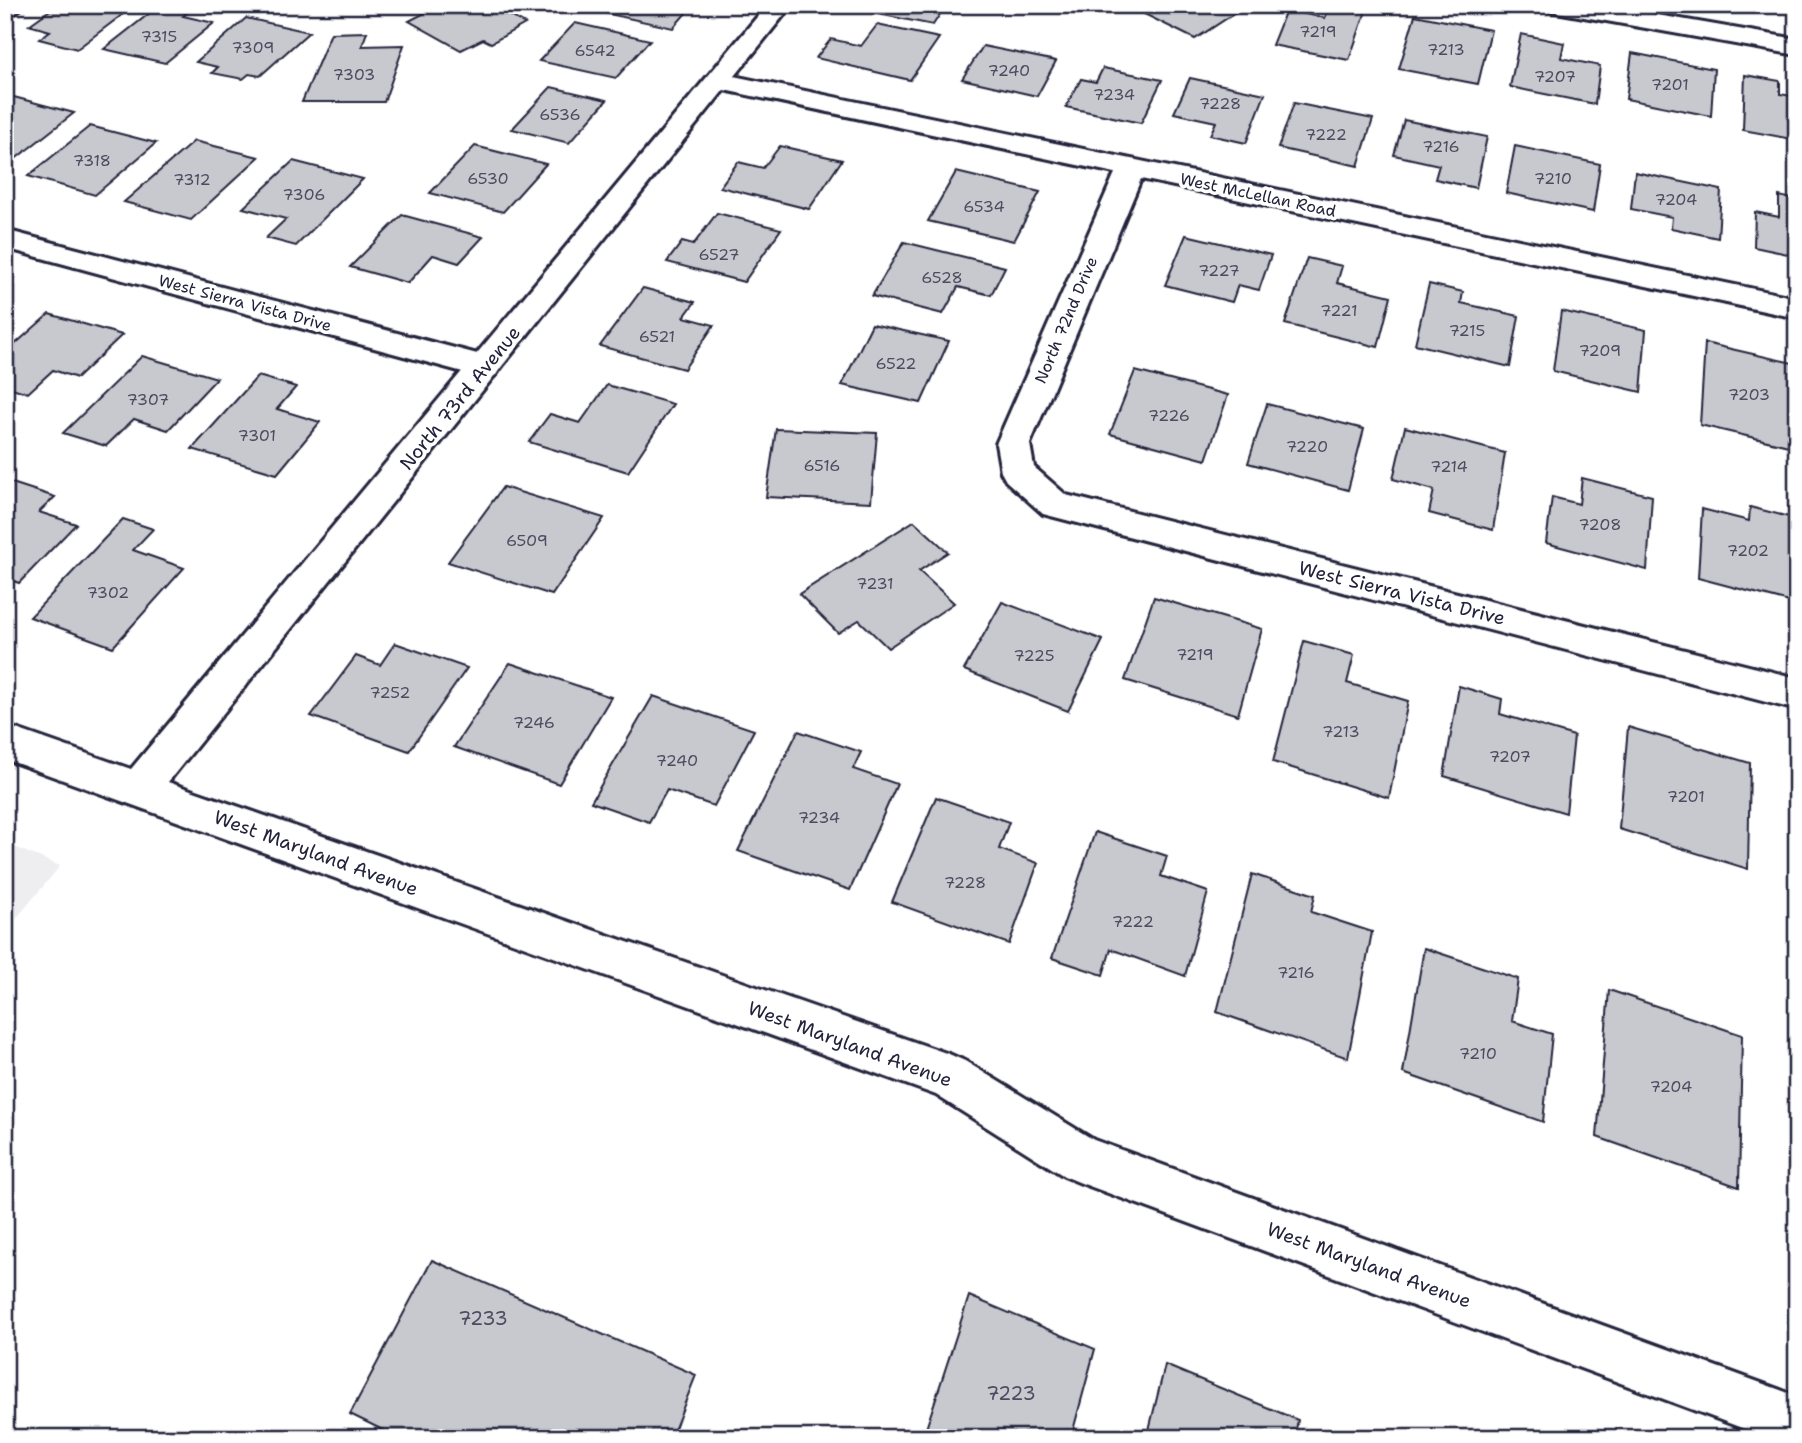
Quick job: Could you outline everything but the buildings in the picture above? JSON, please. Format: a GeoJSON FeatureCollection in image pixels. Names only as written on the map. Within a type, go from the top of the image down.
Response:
{"type":"FeatureCollection","features":[{"type":"Feature","properties":{"kind":"street","name":"North 73rd Avenue"},"geometry":{"type":"LineString","coordinates":[[138,790],[780,5]]}},
{"type":"Feature","properties":{"kind":"street"},"geometry":{"type":"LineString","coordinates":[[1556,5],[1797,47]]}},
{"type":"Feature","properties":{"kind":"street","name":"West McLellan Road"},"geometry":{"type":"LineString","coordinates":[[719,81],[1797,309]]}},
{"type":"Feature","properties":{"kind":"street","name":"North 72nd Drive"},"geometry":{"type":"LineString","coordinates":[[1018,472],[1013,444],[1131,169]]}},
{"type":"Feature","properties":{"kind":"street","name":"West Sierra Vista Drive"},"geometry":{"type":"LineString","coordinates":[[5,239],[485,367]]}},
{"type":"Feature","properties":{"kind":"street","name":"West Sierra Vista Drive"},"geometry":{"type":"LineString","coordinates":[[1018,472],[1055,505],[1797,694]]}},
{"type":"Feature","properties":{"kind":"street","name":"West Maryland Avenue"},"geometry":{"type":"LineString","coordinates":[[5,743],[949,1077],[1081,1159],[1797,1422]]}},
{"type":"Feature","properties":{"kind":"shaded area"},"geometry":{"type":"Polygon","coordinates":[[[5,843],[60,866],[5,932],[5,843]]]}}]}
